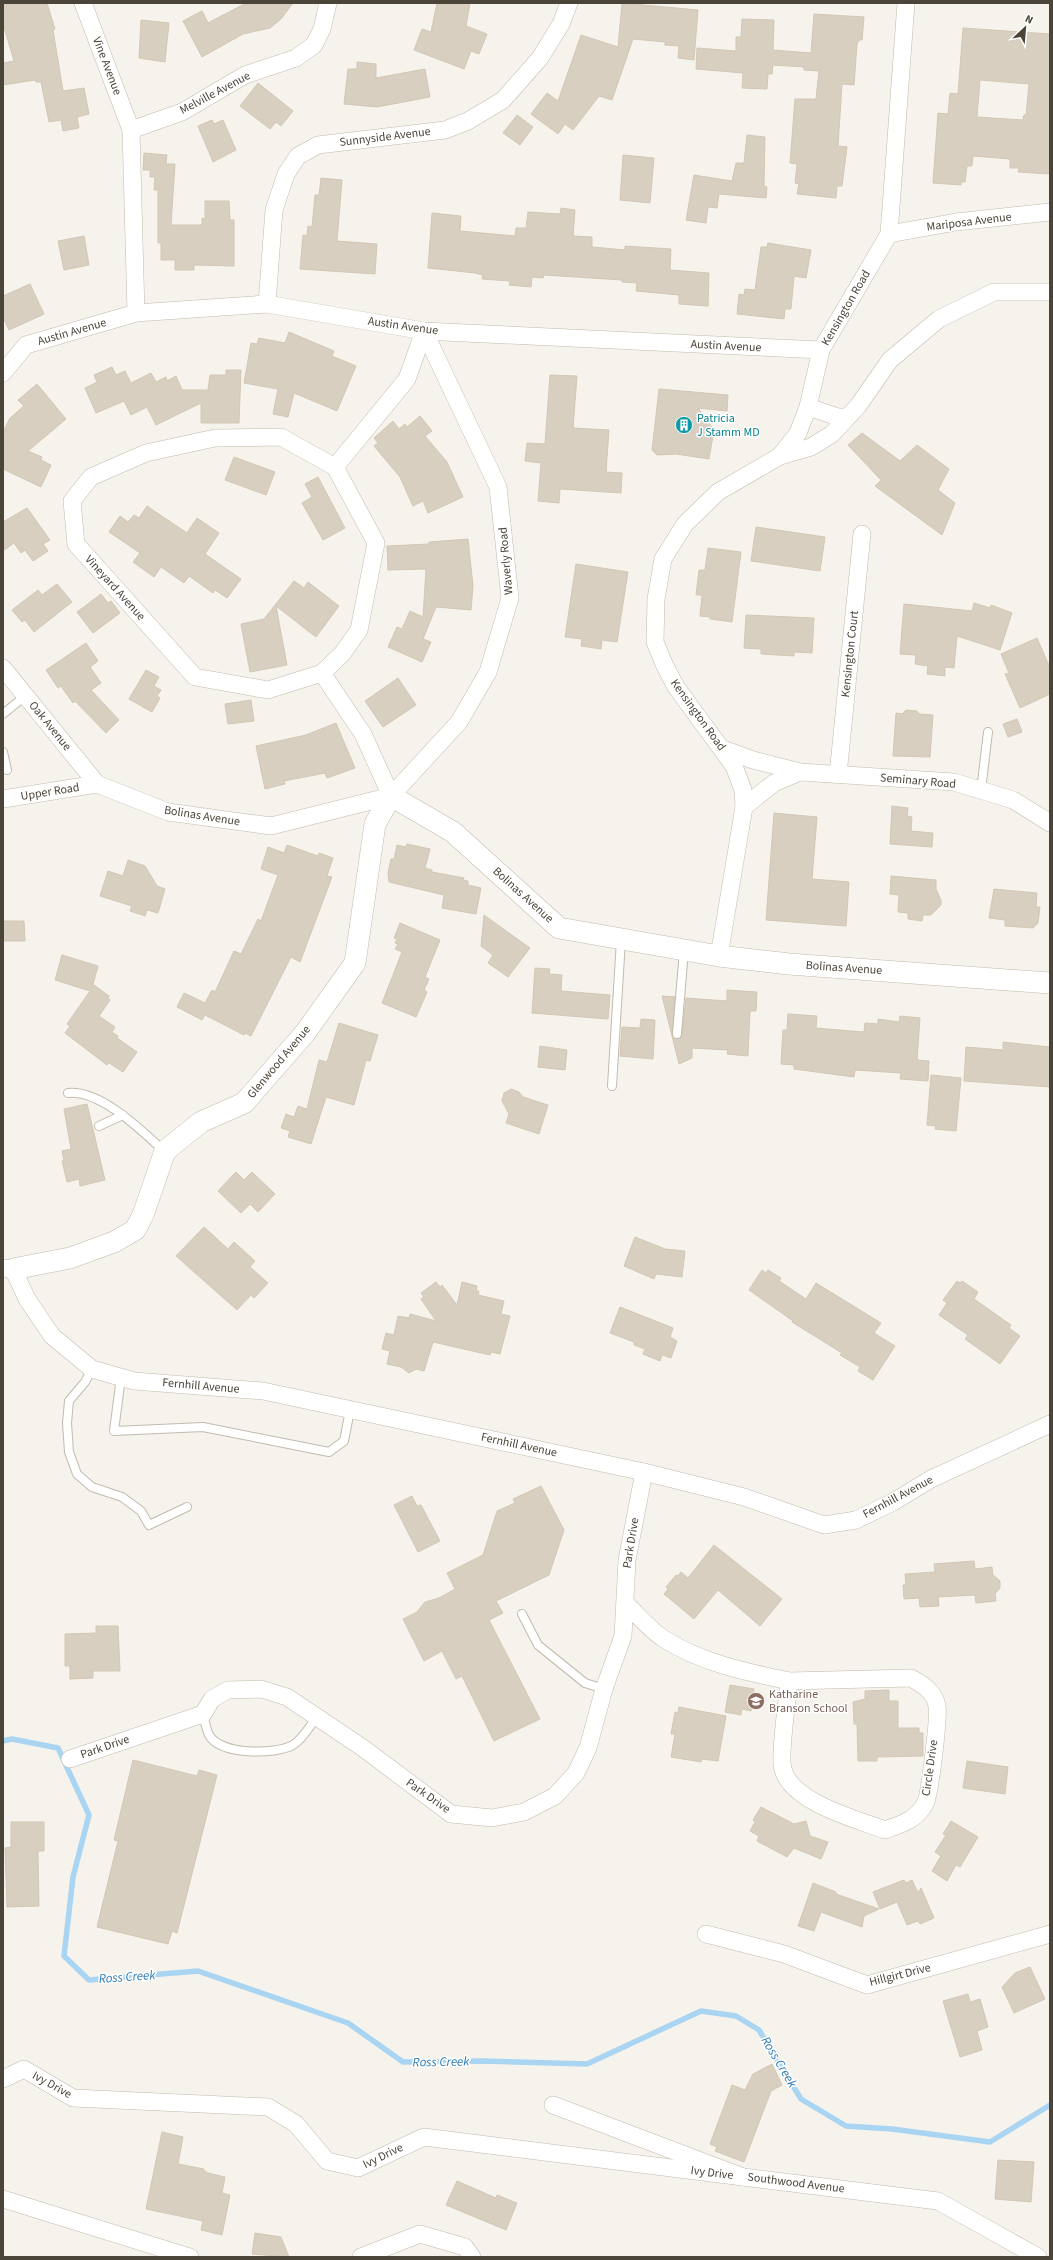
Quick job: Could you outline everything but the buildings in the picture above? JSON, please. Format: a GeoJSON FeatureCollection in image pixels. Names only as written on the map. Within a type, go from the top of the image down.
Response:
{"type":"FeatureCollection","features":[{"type":"Feature","properties":{"kind":"street","name":"Vine Avenue"},"geometry":{"type":"LineString","coordinates":[[83,3],[131,130]]}},
{"type":"Feature","properties":{"kind":"street","name":"Melville Avenue"},"geometry":{"type":"LineString","coordinates":[[131,130],[182,112],[245,75],[296,58],[314,45],[322,28],[328,3]]}},
{"type":"Feature","properties":{"kind":"street","name":"Sunnyside Avenue"},"geometry":{"type":"LineString","coordinates":[[267,304],[274,210],[286,174],[298,156],[318,145],[445,130],[468,121],[503,100],[540,58],[561,24],[569,3]]}},
{"type":"Feature","properties":{"kind":"street","name":"Kensington Road"},"geometry":{"type":"LineString","coordinates":[[719,956],[744,806],[739,778],[723,749],[676,686],[665,666],[655,642],[656,599],[663,560],[685,524],[718,492],[780,456],[798,433],[808,407],[821,350],[889,234],[906,3]]}},
{"type":"Feature","properties":{"kind":"street"},"geometry":{"type":"LineString","coordinates":[[131,130],[136,313]]}},
{"type":"Feature","properties":{"kind":"street","name":"Mariposa Avenue"},"geometry":{"type":"LineString","coordinates":[[889,234],[956,222],[1050,212]]}},
{"type":"Feature","properties":{"kind":"street"},"geometry":{"type":"LineString","coordinates":[[780,456],[821,443],[832,434],[847,418],[890,360],[939,319],[994,292],[1050,292]]}},
{"type":"Feature","properties":{"kind":"street","name":"Austin Avenue"},"geometry":{"type":"LineString","coordinates":[[3,373],[26,345],[136,313],[267,304],[424,330],[821,350]]}},
{"type":"Feature","properties":{"kind":"street"},"geometry":{"type":"LineString","coordinates":[[391,796],[363,734],[322,673],[342,654],[359,630],[376,543],[335,467],[407,379],[424,330]]}},
{"type":"Feature","properties":{"kind":"street","name":"Waverly Road"},"geometry":{"type":"LineString","coordinates":[[391,796],[459,722],[488,672],[510,598],[498,487],[424,330]]}},
{"type":"Feature","properties":{"kind":"street"},"geometry":{"type":"LineString","coordinates":[[808,407],[838,417],[847,418]]}},
{"type":"Feature","properties":{"kind":"street","name":"Vineyard Avenue"},"geometry":{"type":"LineString","coordinates":[[322,673],[268,690],[195,677],[76,544],[72,501],[91,477],[146,453],[215,438],[281,437],[335,467]]}},
{"type":"Feature","properties":{"kind":"street","name":"Kensington Court"},"geometry":{"type":"LineString","coordinates":[[838,775],[862,534]]}},
{"type":"Feature","properties":{"kind":"street","name":"Oak Avenue"},"geometry":{"type":"LineString","coordinates":[[3,668],[97,784]]}},
{"type":"Feature","properties":{"kind":"street","name":"Seminary Road"},"geometry":{"type":"LineString","coordinates":[[723,749],[753,760],[800,772],[954,782],[1013,800],[1050,823]]}},
{"type":"Feature","properties":{"kind":"street","name":"Seminary Road"},"geometry":{"type":"LineString","coordinates":[[744,806],[774,783],[800,772]]}},
{"type":"Feature","properties":{"kind":"street","name":"Bolinas Avenue"},"geometry":{"type":"LineString","coordinates":[[97,784],[168,812],[271,826],[391,796],[453,832],[559,928],[719,956],[789,964],[1050,984]]}},
{"type":"Feature","properties":{"kind":"street","name":"Upper Road"},"geometry":{"type":"LineString","coordinates":[[3,799],[97,784]]}},
{"type":"Feature","properties":{"kind":"street","name":"Glenwood Avenue"},"geometry":{"type":"LineString","coordinates":[[165,1151],[202,1122],[244,1103],[305,1033],[355,963],[376,824],[391,796]]}},
{"type":"Feature","properties":{"kind":"street"},"geometry":{"type":"LineString","coordinates":[[8,1269],[70,1258],[114,1242],[135,1230],[143,1215],[165,1151]]}},
{"type":"Feature","properties":{"kind":"street","name":"Fernhill Avenue"},"geometry":{"type":"LineString","coordinates":[[8,1269],[52,1336],[92,1369],[134,1381],[263,1391],[644,1472],[744,1497],[824,1525],[856,1520],[893,1502],[931,1479],[1050,1424]]}},
{"type":"Feature","properties":{"kind":"street","name":"Park Drive"},"geometry":{"type":"LineString","coordinates":[[70,1759],[203,1714],[212,1699],[228,1690],[261,1689],[287,1697],[316,1718],[363,1748],[451,1814],[492,1818],[524,1812],[555,1796],[576,1773],[588,1748],[604,1689],[623,1636],[626,1604],[627,1560],[644,1472]]}},
{"type":"Feature","properties":{"kind":"street","name":"Circle Drive"},"geometry":{"type":"LineString","coordinates":[[626,1604],[663,1638],[690,1653],[733,1669],[789,1681],[911,1678],[926,1686],[938,1705],[931,1777],[926,1803],[912,1820],[885,1830],[825,1807],[800,1793],[788,1782],[782,1764],[789,1681]]}},
{"type":"Feature","properties":{"kind":"street","name":"Hillgirt Drive"},"geometry":{"type":"LineString","coordinates":[[706,1934],[784,1954],[867,1985],[1050,1934]]}},
{"type":"Feature","properties":{"kind":"street","name":"Ivy Drive"},"geometry":{"type":"LineString","coordinates":[[3,2079],[24,2069],[73,2098],[268,2107],[296,2124],[327,2162],[358,2168],[424,2137],[743,2177]]}},
{"type":"Feature","properties":{"kind":"street","name":"Southwood Avenue"},"geometry":{"type":"LineString","coordinates":[[553,2106],[743,2177],[938,2201],[1038,2257]]}},
{"type":"Feature","properties":{"kind":"street"},"geometry":{"type":"LineString","coordinates":[[3,2199],[190,2257]]}},
{"type":"Feature","properties":{"kind":"street"},"geometry":{"type":"LineString","coordinates":[[361,2257],[420,2234],[465,2247],[472,2257]]}},
{"type":"Feature","properties":{"kind":"lane"},"geometry":{"type":"LineString","coordinates":[[3,714],[25,696]]}},
{"type":"Feature","properties":{"kind":"lane"},"geometry":{"type":"LineString","coordinates":[[981,790],[988,732]]}},
{"type":"Feature","properties":{"kind":"lane"},"geometry":{"type":"LineString","coordinates":[[3,752],[7,770]]}},
{"type":"Feature","properties":{"kind":"lane"},"geometry":{"type":"LineString","coordinates":[[612,1086],[621,939]]}},
{"type":"Feature","properties":{"kind":"lane"},"geometry":{"type":"LineString","coordinates":[[677,1034],[684,950]]}},
{"type":"Feature","properties":{"kind":"lane"},"geometry":{"type":"LineString","coordinates":[[68,1093],[76,1092],[99,1100],[134,1123],[165,1151]]}},
{"type":"Feature","properties":{"kind":"lane"},"geometry":{"type":"LineString","coordinates":[[99,1126],[123,1115]]}},
{"type":"Feature","properties":{"kind":"lane"},"geometry":{"type":"LineString","coordinates":[[92,1369],[85,1382],[70,1400],[67,1423],[69,1452],[77,1474],[92,1487],[122,1497],[141,1511],[149,1525],[187,1507]]}},
{"type":"Feature","properties":{"kind":"lane"},"geometry":{"type":"LineString","coordinates":[[121,1377],[114,1431],[203,1426],[329,1452],[344,1441],[350,1410]]}},
{"type":"Feature","properties":{"kind":"lane"},"geometry":{"type":"LineString","coordinates":[[522,1614],[538,1645],[585,1683],[604,1689]]}},
{"type":"Feature","properties":{"kind":"lane"},"geometry":{"type":"LineString","coordinates":[[203,1714],[210,1736],[222,1744],[243,1751],[264,1752],[271,1752],[293,1745],[316,1718]]}},
{"type":"Feature","properties":{"kind":"waterway","name":"Ross Creek"},"geometry":{"type":"LineString","coordinates":[[3,1741],[12,1739],[58,1748],[89,1815],[73,1877],[64,1956],[89,1980],[198,1971],[348,2023],[403,2062],[484,2061],[587,2064],[701,2011],[736,2016],[759,2030],[801,2099],[846,2126],[892,2129],[990,2142],[1050,2105]]}},
{"type":"Feature","properties":{"kind":"place","name":"Patricia J Stamm MD"},"geometry":{"type":"Point","coordinates":[684,425]}},
{"type":"Feature","properties":{"kind":"place","name":"Katharine Branson School"},"geometry":{"type":"Point","coordinates":[756,1701]}}]}
